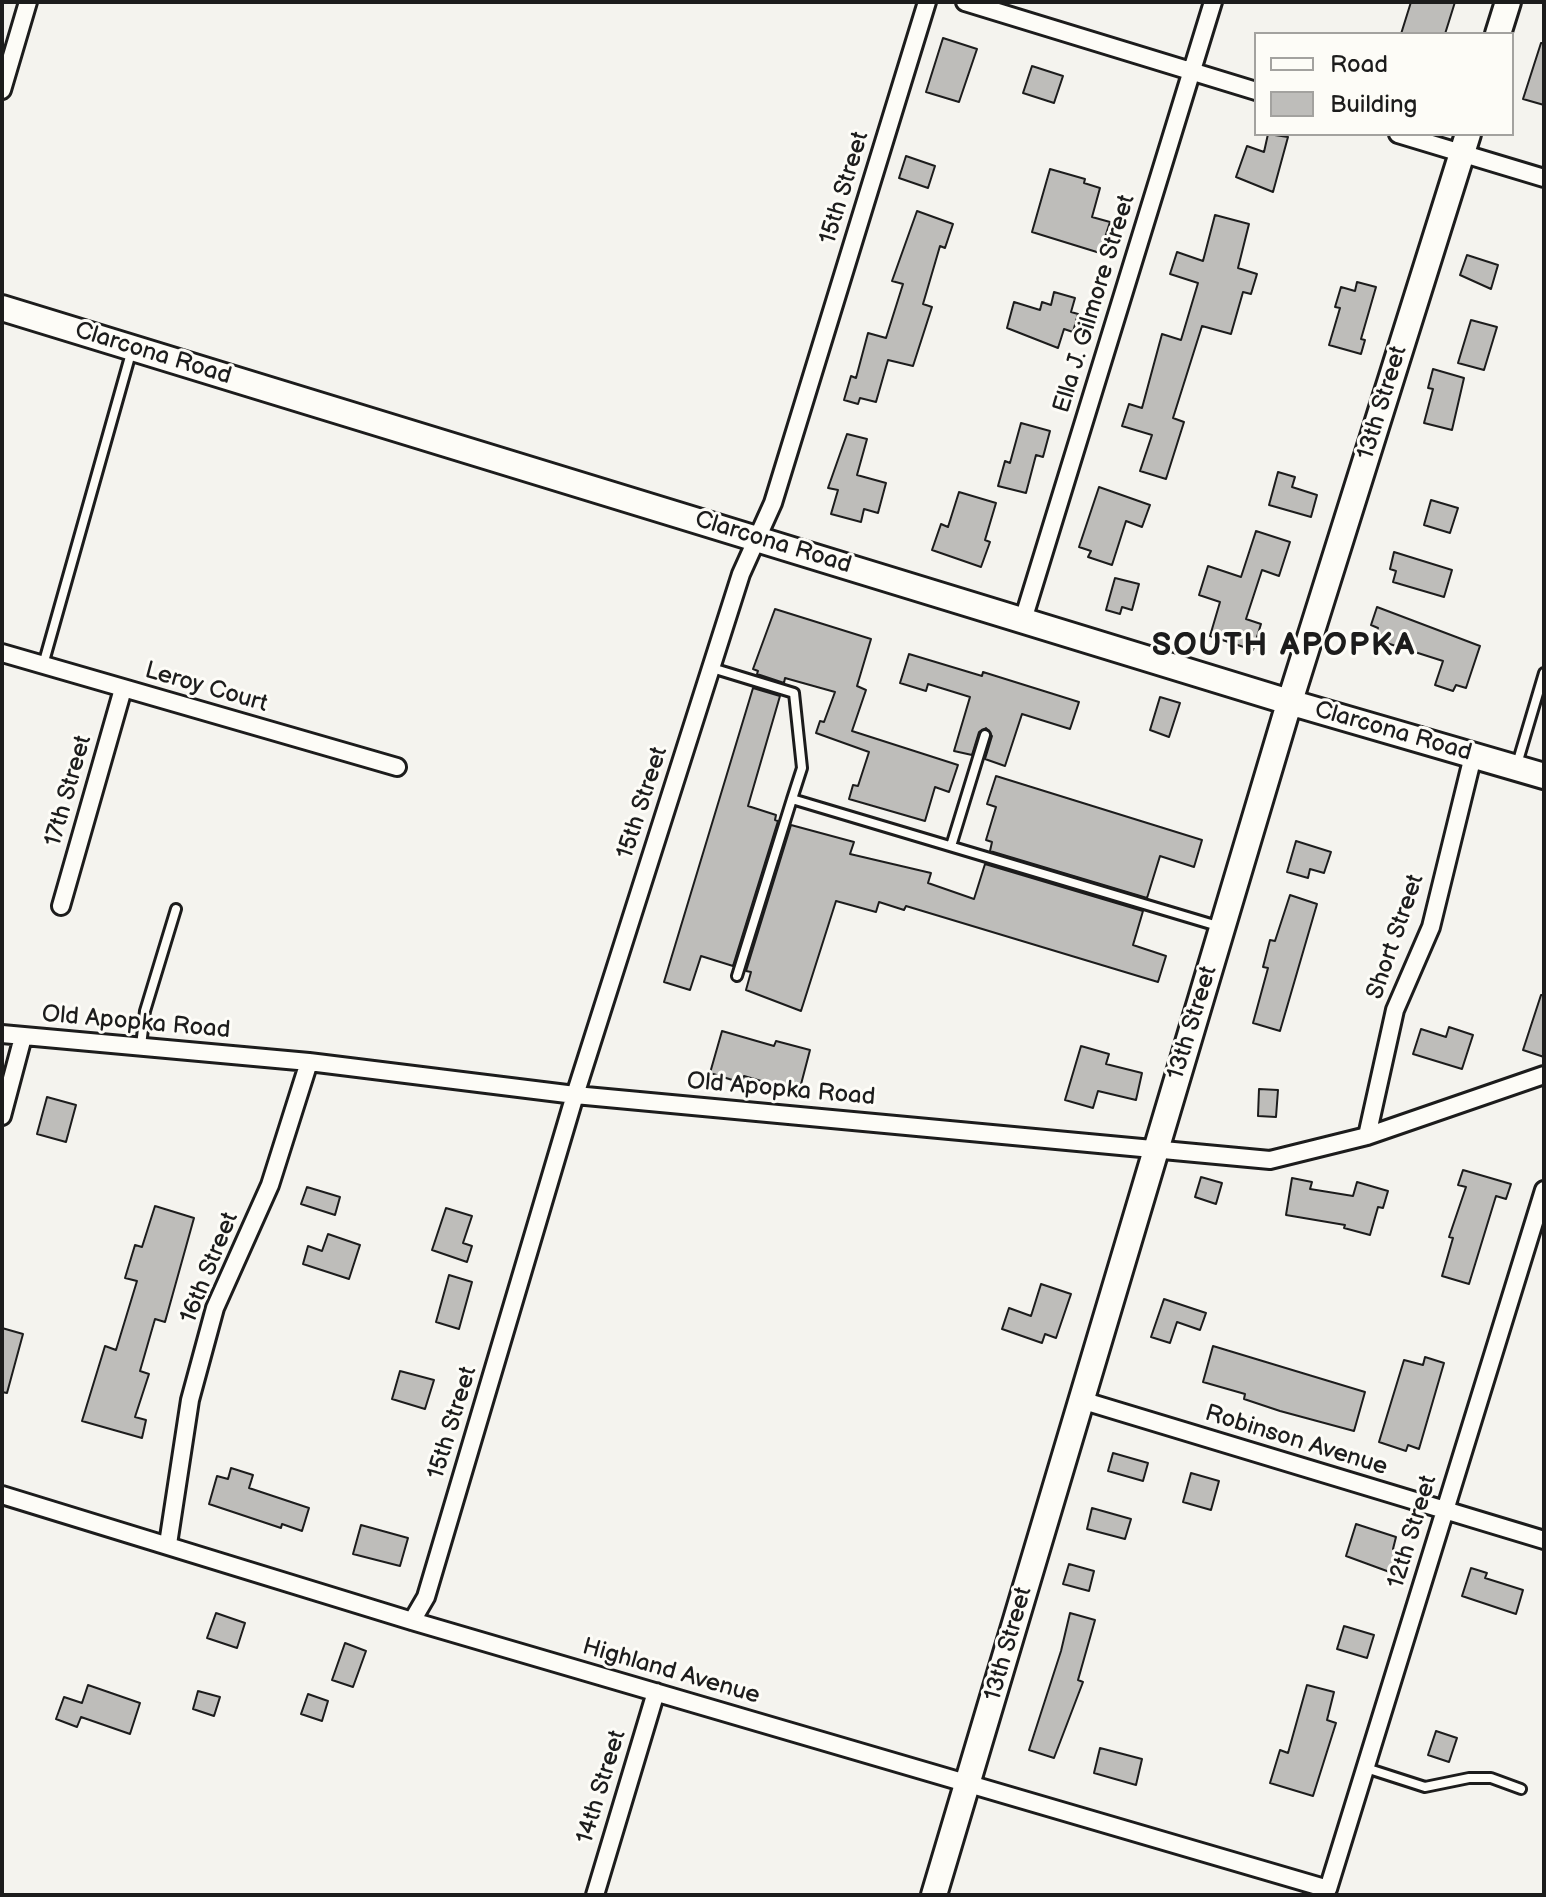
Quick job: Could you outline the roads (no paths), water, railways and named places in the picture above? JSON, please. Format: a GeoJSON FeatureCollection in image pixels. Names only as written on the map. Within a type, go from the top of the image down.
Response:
{"type":"FeatureCollection","features":[{"type":"Feature","properties":{"kind":"street"},"geometry":{"type":"LineString","coordinates":[[2,90],[28,2]]}},
{"type":"Feature","properties":{"kind":"street","name":"15th Street"},"geometry":{"type":"LineString","coordinates":[[412,1621],[426,1597],[575,1095],[741,574],[773,503],[927,2]]}},
{"type":"Feature","properties":{"kind":"street"},"geometry":{"type":"LineString","coordinates":[[965,2],[1254,90]]}},
{"type":"Feature","properties":{"kind":"street","name":"Ella J. Gilmore Street"},"geometry":{"type":"LineString","coordinates":[[1023,620],[1213,2]]}},
{"type":"Feature","properties":{"kind":"street"},"geometry":{"type":"LineString","coordinates":[[1499,32],[1508,2]]}},
{"type":"Feature","properties":{"kind":"street"},"geometry":{"type":"LineString","coordinates":[[1411,136],[1465,144],[1544,178]]}},
{"type":"Feature","properties":{"kind":"street","name":"13th Street"},"geometry":{"type":"LineString","coordinates":[[934,1895],[1289,702],[1465,144]]}},
{"type":"Feature","properties":{"kind":"street","name":"Clarcona Road"},"geometry":{"type":"LineString","coordinates":[[2,308],[1289,702],[1544,776]]}},
{"type":"Feature","properties":{"kind":"street","name":"Leroy Court"},"geometry":{"type":"LineString","coordinates":[[2,653],[397,767]]}},
{"type":"Feature","properties":{"kind":"street","name":"17th Street"},"geometry":{"type":"LineString","coordinates":[[61,906],[123,689]]}},
{"type":"Feature","properties":{"kind":"street","name":"Short Street"},"geometry":{"type":"LineString","coordinates":[[1367,1136],[1395,1010],[1431,927],[1473,756]]}},
{"type":"Feature","properties":{"kind":"street","name":"Old Apopka Road"},"geometry":{"type":"LineString","coordinates":[[2,1034],[309,1062],[575,1095],[1270,1160],[1367,1136],[1544,1075]]}},
{"type":"Feature","properties":{"kind":"street"},"geometry":{"type":"LineString","coordinates":[[2,1116],[23,1037]]}},
{"type":"Feature","properties":{"kind":"street","name":"16th Street"},"geometry":{"type":"LineString","coordinates":[[168,1544],[190,1400],[215,1308],[270,1185],[309,1062]]}},
{"type":"Feature","properties":{"kind":"street","name":"12th Street"},"geometry":{"type":"LineString","coordinates":[[1328,1889],[1544,1190]]}},
{"type":"Feature","properties":{"kind":"street","name":"Robinson Avenue"},"geometry":{"type":"LineString","coordinates":[[1081,1400],[1544,1540]]}},
{"type":"Feature","properties":{"kind":"street","name":"Highland Avenue"},"geometry":{"type":"LineString","coordinates":[[2,1495],[412,1621],[1328,1889]]}},
{"type":"Feature","properties":{"kind":"street","name":"14th Street"},"geometry":{"type":"LineString","coordinates":[[595,1895],[656,1692]]}},
{"type":"Feature","properties":{"kind":"lane"},"geometry":{"type":"LineString","coordinates":[[43,665],[133,348]]}},
{"type":"Feature","properties":{"kind":"lane"},"geometry":{"type":"LineString","coordinates":[[712,668],[794,693],[802,768],[737,976]]}},
{"type":"Feature","properties":{"kind":"lane"},"geometry":{"type":"LineString","coordinates":[[1516,768],[1544,673]]}},
{"type":"Feature","properties":{"kind":"lane"},"geometry":{"type":"LineString","coordinates":[[951,846],[985,735]]}},
{"type":"Feature","properties":{"kind":"lane"},"geometry":{"type":"LineString","coordinates":[[792,799],[1221,927]]}},
{"type":"Feature","properties":{"kind":"lane"},"geometry":{"type":"LineString","coordinates":[[141,1047],[145,1011],[176,909]]}},
{"type":"Feature","properties":{"kind":"lane"},"geometry":{"type":"LineString","coordinates":[[1365,1768],[1425,1787],[1469,1778],[1491,1778],[1521,1789]]}},
{"type":"Feature","properties":{"kind":"district","name":"SOUTH APOPKA"},"geometry":{"type":"Point","coordinates":[1284,647]}}]}
